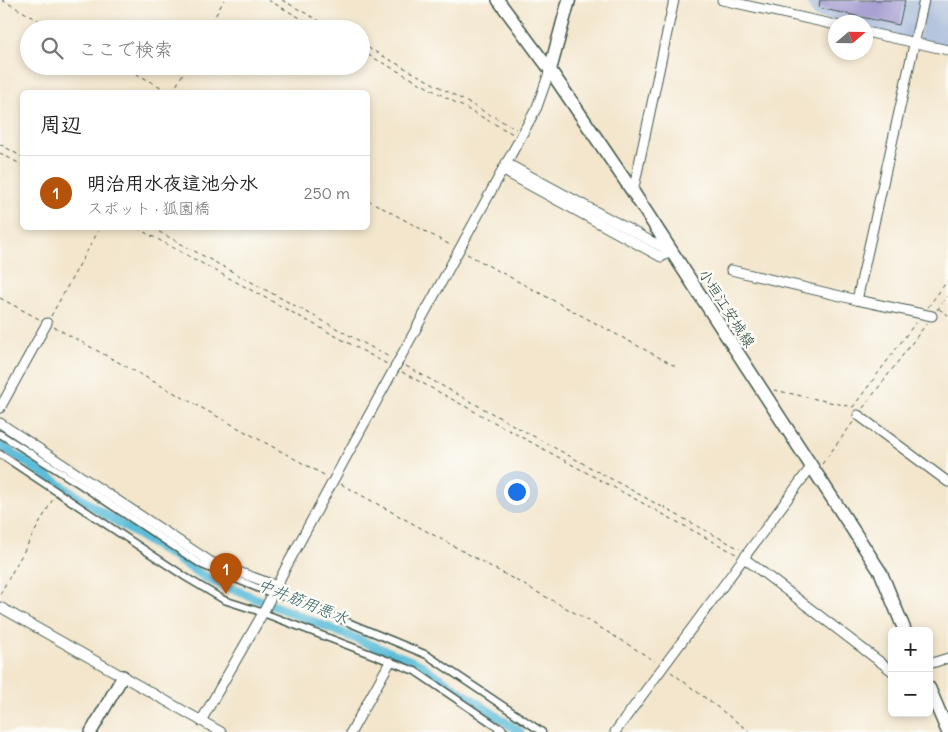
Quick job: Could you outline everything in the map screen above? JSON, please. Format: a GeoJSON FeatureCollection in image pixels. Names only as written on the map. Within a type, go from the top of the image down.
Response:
{"type":"FeatureCollection","features":[{"type":"Feature","properties":{"kind":"main road"},"geometry":{"type":"LineString","coordinates":[[550,70],[568,0]]}},
{"type":"Feature","properties":{"kind":"main road","name":"小垣江安城線"},"geometry":{"type":"LineString","coordinates":[[550,70],[633,192],[881,573],[903,627]]}},
{"type":"Feature","properties":{"kind":"main road"},"geometry":{"type":"LineString","coordinates":[[933,697],[948,732]]}},
{"type":"Feature","properties":{"kind":"street"},"geometry":{"type":"LineString","coordinates":[[201,721],[265,611],[273,592],[333,480],[537,107],[550,70],[498,0]]}},
{"type":"Feature","properties":{"kind":"street"},"geometry":{"type":"LineString","coordinates":[[633,192],[674,0]]}},
{"type":"Feature","properties":{"kind":"street"},"geometry":{"type":"LineString","coordinates":[[722,0],[828,23]]}},
{"type":"Feature","properties":{"kind":"street"},"geometry":{"type":"LineString","coordinates":[[857,300],[924,0]]}},
{"type":"Feature","properties":{"kind":"street"},"geometry":{"type":"LineString","coordinates":[[873,34],[948,50]]}},
{"type":"Feature","properties":{"kind":"street"},"geometry":{"type":"LineString","coordinates":[[504,167],[671,252]]}},
{"type":"Feature","properties":{"kind":"street"},"geometry":{"type":"LineString","coordinates":[[731,270],[857,300],[931,313]]}},
{"type":"Feature","properties":{"kind":"street"},"geometry":{"type":"LineString","coordinates":[[0,408],[46,323]]}},
{"type":"Feature","properties":{"kind":"street"},"geometry":{"type":"LineString","coordinates":[[858,415],[948,482]]}},
{"type":"Feature","properties":{"kind":"street"},"geometry":{"type":"LineString","coordinates":[[0,423],[211,562],[273,592]]}},
{"type":"Feature","properties":{"kind":"street"},"geometry":{"type":"LineString","coordinates":[[0,434],[202,565],[427,654],[542,732]]}},
{"type":"Feature","properties":{"kind":"street"},"geometry":{"type":"LineString","coordinates":[[0,454],[186,578],[224,600],[265,611],[415,671],[502,731]]}},
{"type":"Feature","properties":{"kind":"street"},"geometry":{"type":"LineString","coordinates":[[615,732],[746,555],[813,470]]}},
{"type":"Feature","properties":{"kind":"street"},"geometry":{"type":"LineString","coordinates":[[746,555],[888,668]]}},
{"type":"Feature","properties":{"kind":"street"},"geometry":{"type":"LineString","coordinates":[[0,607],[221,732]]}},
{"type":"Feature","properties":{"kind":"street"},"geometry":{"type":"LineString","coordinates":[[933,663],[948,658]]}},
{"type":"Feature","properties":{"kind":"street"},"geometry":{"type":"LineString","coordinates":[[351,732],[390,662]]}},
{"type":"Feature","properties":{"kind":"street"},"geometry":{"type":"LineString","coordinates":[[90,732],[122,676]]}},
{"type":"Feature","properties":{"kind":"street"},"geometry":{"type":"LineString","coordinates":[[344,732],[353,716],[359,717]]}},
{"type":"Feature","properties":{"kind":"path"},"geometry":{"type":"LineString","coordinates":[[2,0],[38,20]]}},
{"type":"Feature","properties":{"kind":"path"},"geometry":{"type":"LineString","coordinates":[[213,20],[224,0]]}},
{"type":"Feature","properties":{"kind":"path"},"geometry":{"type":"LineString","coordinates":[[268,0],[304,20]]}},
{"type":"Feature","properties":{"kind":"path"},"geometry":{"type":"LineString","coordinates":[[282,0],[318,20]]}},
{"type":"Feature","properties":{"kind":"path"},"geometry":{"type":"LineString","coordinates":[[370,49],[521,136]]}},
{"type":"Feature","properties":{"kind":"path"},"geometry":{"type":"LineString","coordinates":[[370,56],[521,136]]}},
{"type":"Feature","properties":{"kind":"path"},"geometry":{"type":"LineString","coordinates":[[139,75],[166,90]]}},
{"type":"Feature","properties":{"kind":"path"},"geometry":{"type":"LineString","coordinates":[[174,90],[182,75]]}},
{"type":"Feature","properties":{"kind":"path"},"geometry":{"type":"LineString","coordinates":[[0,144],[20,155]]}},
{"type":"Feature","properties":{"kind":"path"},"geometry":{"type":"LineString","coordinates":[[0,152],[20,164]]}},
{"type":"Feature","properties":{"kind":"path"},"geometry":{"type":"LineString","coordinates":[[370,201],[678,368]]}},
{"type":"Feature","properties":{"kind":"path"},"geometry":{"type":"LineString","coordinates":[[46,323],[99,230]]}},
{"type":"Feature","properties":{"kind":"path"},"geometry":{"type":"LineString","coordinates":[[141,230],[664,507],[746,555]]}},
{"type":"Feature","properties":{"kind":"path"},"geometry":{"type":"LineString","coordinates":[[156,230],[396,365],[746,555]]}},
{"type":"Feature","properties":{"kind":"path"},"geometry":{"type":"LineString","coordinates":[[813,470],[858,415],[931,313],[948,280]]}},
{"type":"Feature","properties":{"kind":"path"},"geometry":{"type":"LineString","coordinates":[[759,387],[853,407],[948,295]]}},
{"type":"Feature","properties":{"kind":"path"},"geometry":{"type":"LineString","coordinates":[[0,298],[586,619],[664,666],[750,732]]}},
{"type":"Feature","properties":{"kind":"path"},"geometry":{"type":"LineString","coordinates":[[931,313],[948,316]]}},
{"type":"Feature","properties":{"kind":"path"},"geometry":{"type":"LineString","coordinates":[[0,594],[57,492]]}},
{"type":"Feature","properties":{"kind":"shaded area"},"geometry":{"type":"Polygon","coordinates":[[[805,0],[920,0],[912,37],[909,39],[873,30],[873,15],[828,15],[828,20],[814,17],[805,0]]]}},
{"type":"Feature","properties":{"kind":"shaded area"},"geometry":{"type":"Polygon","coordinates":[[[927,0],[948,0],[948,46],[921,40],[919,37],[927,0]]]}},
{"type":"Feature","properties":{"kind":"building"},"geometry":{"type":"Polygon","coordinates":[[[820,0],[905,0],[899,25],[873,19],[873,15],[852,15],[819,8],[820,0]]]}},
{"type":"Feature","properties":{"kind":"waterway","name":"中井筋用悪水"},"geometry":{"type":"LineString","coordinates":[[0,445],[95,508],[210,580],[419,664],[520,732]]}},
{"type":"Feature","properties":{"kind":"place","name":"明治用水夜這池分水"},"geometry":{"type":"Point","coordinates":[226,594]}}]}
